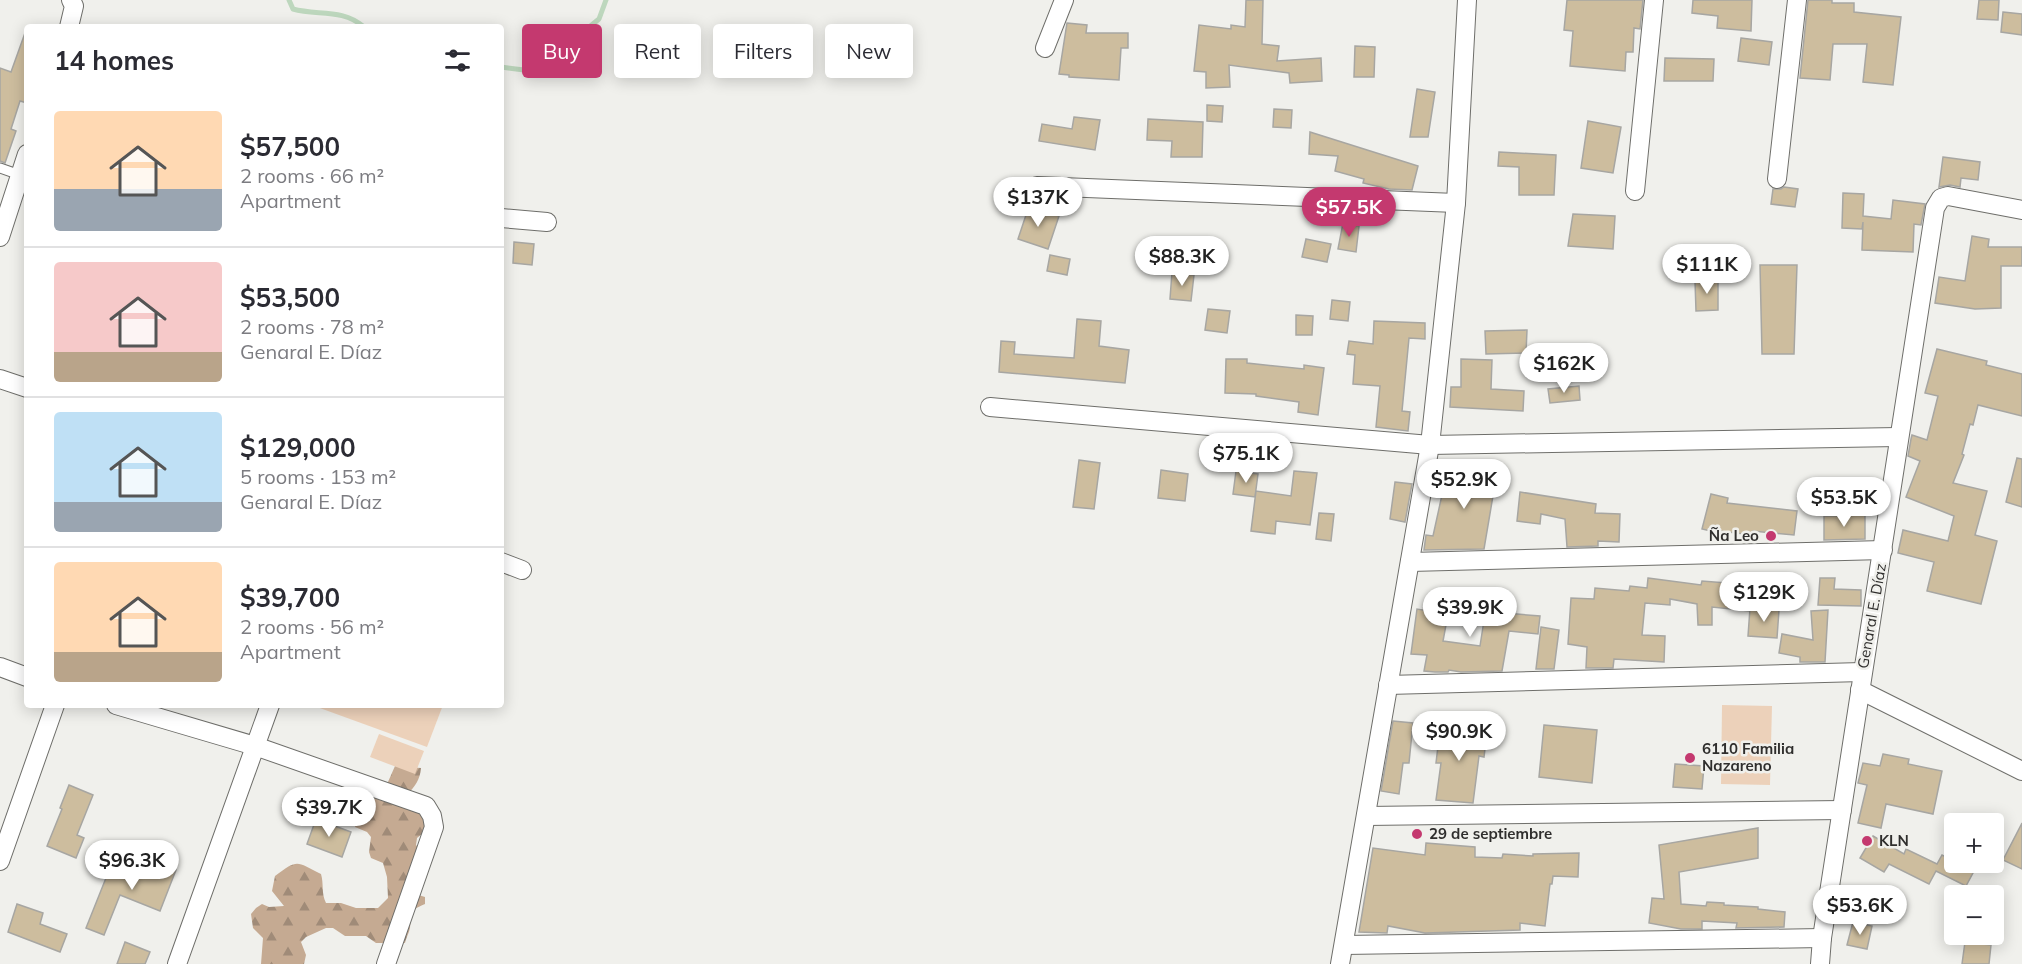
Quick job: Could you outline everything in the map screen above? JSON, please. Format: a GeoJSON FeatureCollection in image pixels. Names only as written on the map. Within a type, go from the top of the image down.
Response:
{"type":"FeatureCollection","features":[{"type":"Feature","properties":{"kind":"street"},"geometry":{"type":"LineString","coordinates":[[70,24],[74,6],[71,0]]}},
{"type":"Feature","properties":{"kind":"street"},"geometry":{"type":"LineString","coordinates":[[1045,48],[1064,0]]}},
{"type":"Feature","properties":{"kind":"street"},"geometry":{"type":"LineString","coordinates":[[1340,964],[1430,446],[1456,203],[1467,0]]}},
{"type":"Feature","properties":{"kind":"street"},"geometry":{"type":"LineString","coordinates":[[1635,191],[1654,0]]}},
{"type":"Feature","properties":{"kind":"street"},"geometry":{"type":"LineString","coordinates":[[1777,179],[1797,0]]}},
{"type":"Feature","properties":{"kind":"street"},"geometry":{"type":"LineString","coordinates":[[0,237],[24,163]]}},
{"type":"Feature","properties":{"kind":"street"},"geometry":{"type":"LineString","coordinates":[[1037,186],[1456,203]]}},
{"type":"Feature","properties":{"kind":"street","name":"Genaral E. Díaz"},"geometry":{"type":"LineString","coordinates":[[1820,964],[1822,938],[1883,550],[1898,437],[1935,208],[1941,198],[1954,197],[2018,205]]}},
{"type":"Feature","properties":{"kind":"street"},"geometry":{"type":"LineString","coordinates":[[504,218],[547,222]]}},
{"type":"Feature","properties":{"kind":"street"},"geometry":{"type":"LineString","coordinates":[[0,379],[24,387]]}},
{"type":"Feature","properties":{"kind":"street"},"geometry":{"type":"LineString","coordinates":[[990,406],[1430,446],[1898,437]]}},
{"type":"Feature","properties":{"kind":"street"},"geometry":{"type":"LineString","coordinates":[[1410,562],[1883,550]]}},
{"type":"Feature","properties":{"kind":"street"},"geometry":{"type":"LineString","coordinates":[[504,563],[522,570]]}},
{"type":"Feature","properties":{"kind":"street"},"geometry":{"type":"LineString","coordinates":[[0,667],[24,675]]}},
{"type":"Feature","properties":{"kind":"street"},"geometry":{"type":"LineString","coordinates":[[1388,685],[1861,681],[2022,771]]}},
{"type":"Feature","properties":{"kind":"street"},"geometry":{"type":"LineString","coordinates":[[0,861],[54,708]]}},
{"type":"Feature","properties":{"kind":"street"},"geometry":{"type":"LineString","coordinates":[[126,708],[255,746],[430,809],[434,827],[386,964]]}},
{"type":"Feature","properties":{"kind":"street"},"geometry":{"type":"LineString","coordinates":[[177,964],[269,708]]}},
{"type":"Feature","properties":{"kind":"street"},"geometry":{"type":"LineString","coordinates":[[1366,816],[1842,810]]}},
{"type":"Feature","properties":{"kind":"street"},"geometry":{"type":"LineString","coordinates":[[1344,945],[1822,938]]}},
{"type":"Feature","properties":{"kind":"lane"},"geometry":{"type":"LineString","coordinates":[[0,168],[20,175]]}},
{"type":"Feature","properties":{"kind":"green space"},"geometry":{"type":"Polygon","coordinates":[[[395,766],[421,768],[417,783],[407,795],[423,809],[427,830],[417,838],[416,845],[421,851],[412,893],[425,897],[425,904],[416,908],[412,913],[405,943],[376,943],[366,936],[345,936],[333,928],[326,928],[306,937],[301,942],[306,955],[304,964],[261,964],[263,938],[253,928],[251,914],[262,904],[269,907],[284,906],[272,891],[275,876],[289,866],[302,865],[321,874],[326,903],[341,903],[356,908],[378,908],[388,898],[387,877],[383,863],[371,858],[369,852],[371,837],[367,832],[355,827],[361,806],[384,791],[395,766]]]}},
{"type":"Feature","properties":{"kind":"shaded area"},"geometry":{"type":"Polygon","coordinates":[[[1722,705],[1772,706],[1770,785],[1721,784],[1722,705]]]}},
{"type":"Feature","properties":{"kind":"shaded area"},"geometry":{"type":"Polygon","coordinates":[[[320,708],[442,708],[427,747],[320,708]]]}},
{"type":"Feature","properties":{"kind":"shaded area"},"geometry":{"type":"Polygon","coordinates":[[[379,734],[424,751],[415,774],[370,757],[379,734]]]}},
{"type":"Feature","properties":{"kind":"building"},"geometry":{"type":"Polygon","coordinates":[[[1246,0],[1263,0],[1262,44],[1279,46],[1277,61],[1321,58],[1322,81],[1290,83],[1289,73],[1229,65],[1230,87],[1206,88],[1206,72],[1194,71],[1199,25],[1231,29],[1231,25],[1245,27],[1246,0]]]}},
{"type":"Feature","properties":{"kind":"building"},"geometry":{"type":"Polygon","coordinates":[[[1567,0],[1643,0],[1640,29],[1634,28],[1633,52],[1626,52],[1625,71],[1570,66],[1573,31],[1564,30],[1567,0]]]}},
{"type":"Feature","properties":{"kind":"building"},"geometry":{"type":"Polygon","coordinates":[[[1693,0],[1752,0],[1751,31],[1717,28],[1718,16],[1692,13],[1693,0]]]}},
{"type":"Feature","properties":{"kind":"building"},"geometry":{"type":"Polygon","coordinates":[[[1808,0],[1854,3],[1854,12],[1901,17],[1893,85],[1863,82],[1867,44],[1833,44],[1830,80],[1800,78],[1808,0]]]}},
{"type":"Feature","properties":{"kind":"building"},"geometry":{"type":"Polygon","coordinates":[[[1979,0],[1999,0],[1998,20],[1977,19],[1979,0]]]}},
{"type":"Feature","properties":{"kind":"building"},"geometry":{"type":"Polygon","coordinates":[[[2003,12],[2022,14],[2022,35],[2001,32],[2003,12]]]}},
{"type":"Feature","properties":{"kind":"building"},"geometry":{"type":"Polygon","coordinates":[[[1067,23],[1087,25],[1086,33],[1128,33],[1128,48],[1121,48],[1119,80],[1069,77],[1069,75],[1059,74],[1067,23]]]}},
{"type":"Feature","properties":{"kind":"building"},"geometry":{"type":"Polygon","coordinates":[[[24,36],[24,102],[20,101],[11,129],[16,131],[5,163],[0,161],[0,68],[11,72],[24,36]]]}},
{"type":"Feature","properties":{"kind":"building"},"geometry":{"type":"Polygon","coordinates":[[[1741,38],[1772,42],[1769,65],[1738,61],[1741,38]]]}},
{"type":"Feature","properties":{"kind":"building"},"geometry":{"type":"Polygon","coordinates":[[[1355,46],[1375,47],[1374,77],[1354,77],[1355,46]]]}},
{"type":"Feature","properties":{"kind":"building"},"geometry":{"type":"Polygon","coordinates":[[[1665,58],[1714,59],[1713,81],[1664,81],[1665,58]]]}},
{"type":"Feature","properties":{"kind":"building"},"geometry":{"type":"Polygon","coordinates":[[[1417,89],[1435,92],[1428,137],[1410,137],[1417,89]]]}},
{"type":"Feature","properties":{"kind":"building"},"geometry":{"type":"Polygon","coordinates":[[[1207,105],[1223,106],[1222,122],[1207,121],[1207,105]]]}},
{"type":"Feature","properties":{"kind":"building"},"geometry":{"type":"Polygon","coordinates":[[[1274,109],[1292,110],[1291,128],[1273,127],[1274,109]]]}},
{"type":"Feature","properties":{"kind":"building"},"geometry":{"type":"Polygon","coordinates":[[[1074,117],[1100,120],[1095,150],[1039,141],[1042,124],[1072,129],[1074,117]]]}},
{"type":"Feature","properties":{"kind":"building"},"geometry":{"type":"Polygon","coordinates":[[[1148,119],[1203,122],[1202,157],[1171,157],[1172,141],[1147,140],[1148,119]]]}},
{"type":"Feature","properties":{"kind":"building"},"geometry":{"type":"Polygon","coordinates":[[[1588,121],[1621,127],[1613,173],[1581,168],[1588,121]]]}},
{"type":"Feature","properties":{"kind":"building"},"geometry":{"type":"Polygon","coordinates":[[[1310,132],[1418,166],[1412,190],[1389,189],[1363,183],[1364,179],[1335,171],[1338,156],[1309,154],[1310,132]]]}},
{"type":"Feature","properties":{"kind":"building"},"geometry":{"type":"Polygon","coordinates":[[[1499,152],[1556,155],[1554,195],[1519,195],[1519,167],[1498,166],[1499,152]]]}},
{"type":"Feature","properties":{"kind":"building"},"geometry":{"type":"Polygon","coordinates":[[[1943,157],[1980,162],[1978,180],[1961,178],[1960,187],[1950,185],[1939,187],[1943,157]]]}},
{"type":"Feature","properties":{"kind":"building"},"geometry":{"type":"Polygon","coordinates":[[[1784,187],[1798,189],[1795,207],[1771,204],[1773,189],[1784,187]]]}},
{"type":"Feature","properties":{"kind":"building"},"geometry":{"type":"Polygon","coordinates":[[[1843,193],[1864,194],[1863,216],[1891,219],[1893,200],[1925,204],[1921,225],[1914,224],[1913,252],[1862,250],[1863,222],[1862,229],[1842,228],[1843,193]]]}},
{"type":"Feature","properties":{"kind":"building"},"geometry":{"type":"Polygon","coordinates":[[[1029,206],[1059,216],[1048,249],[1018,239],[1029,206]]]}},
{"type":"Feature","properties":{"kind":"building"},"geometry":{"type":"Polygon","coordinates":[[[1573,214],[1615,216],[1613,249],[1568,246],[1573,214]]]}},
{"type":"Feature","properties":{"kind":"building"},"geometry":{"type":"Polygon","coordinates":[[[1343,223],[1359,226],[1356,252],[1338,249],[1343,223]]]}},
{"type":"Feature","properties":{"kind":"building"},"geometry":{"type":"Polygon","coordinates":[[[1972,236],[1989,239],[1988,247],[2022,247],[2022,266],[2001,266],[2001,308],[1975,309],[1935,303],[1939,277],[1965,281],[1972,236]]]}},
{"type":"Feature","properties":{"kind":"building"},"geometry":{"type":"Polygon","coordinates":[[[1306,239],[1331,244],[1327,262],[1302,257],[1306,239]]]}},
{"type":"Feature","properties":{"kind":"building"},"geometry":{"type":"Polygon","coordinates":[[[514,242],[534,244],[532,265],[513,263],[514,242]]]}},
{"type":"Feature","properties":{"kind":"building"},"geometry":{"type":"Polygon","coordinates":[[[1050,255],[1070,259],[1067,275],[1047,271],[1050,255]]]}},
{"type":"Feature","properties":{"kind":"building"},"geometry":{"type":"Polygon","coordinates":[[[1760,265],[1797,265],[1794,354],[1762,354],[1760,265]]]}},
{"type":"Feature","properties":{"kind":"building"},"geometry":{"type":"Polygon","coordinates":[[[1172,272],[1194,275],[1191,301],[1170,299],[1172,272]]]}},
{"type":"Feature","properties":{"kind":"building"},"geometry":{"type":"Polygon","coordinates":[[[1718,280],[1718,310],[1696,311],[1695,281],[1718,280]]]}},
{"type":"Feature","properties":{"kind":"building"},"geometry":{"type":"Polygon","coordinates":[[[1332,300],[1350,302],[1348,321],[1330,319],[1332,300]]]}},
{"type":"Feature","properties":{"kind":"building"},"geometry":{"type":"Polygon","coordinates":[[[1208,309],[1230,311],[1227,333],[1205,330],[1208,309]]]}},
{"type":"Feature","properties":{"kind":"building"},"geometry":{"type":"Polygon","coordinates":[[[1296,315],[1313,316],[1312,335],[1296,335],[1296,315]]]}},
{"type":"Feature","properties":{"kind":"building"},"geometry":{"type":"Polygon","coordinates":[[[1077,319],[1101,321],[1099,346],[1129,350],[1125,383],[999,372],[1001,341],[1015,342],[1014,354],[1074,358],[1077,319]]]}},
{"type":"Feature","properties":{"kind":"building"},"geometry":{"type":"Polygon","coordinates":[[[1374,321],[1425,323],[1425,339],[1409,338],[1402,411],[1410,412],[1408,431],[1376,427],[1380,386],[1353,384],[1355,355],[1347,354],[1349,341],[1373,344],[1374,321]]]}},
{"type":"Feature","properties":{"kind":"building"},"geometry":{"type":"Polygon","coordinates":[[[1527,330],[1526,353],[1486,354],[1485,331],[1527,330]]]}},
{"type":"Feature","properties":{"kind":"building"},"geometry":{"type":"Polygon","coordinates":[[[1937,349],[1987,361],[1986,365],[2022,374],[2022,416],[1978,405],[1973,425],[1970,424],[1962,454],[1964,455],[1953,483],[1987,491],[1975,535],[1997,541],[1981,604],[1927,591],[1934,562],[1898,553],[1903,530],[1948,541],[1954,516],[1906,497],[1920,461],[1908,456],[1912,435],[1927,440],[1938,396],[1925,393],[1937,349]]]}},
{"type":"Feature","properties":{"kind":"building"},"geometry":{"type":"Polygon","coordinates":[[[1226,359],[1247,359],[1247,363],[1304,369],[1304,365],[1324,368],[1318,415],[1298,412],[1299,402],[1256,396],[1256,394],[1225,393],[1226,359]]]}},
{"type":"Feature","properties":{"kind":"building"},"geometry":{"type":"Polygon","coordinates":[[[1461,359],[1492,360],[1491,389],[1524,391],[1523,411],[1450,407],[1451,387],[1461,387],[1461,359]]]}},
{"type":"Feature","properties":{"kind":"building"},"geometry":{"type":"Polygon","coordinates":[[[1579,386],[1580,400],[1550,403],[1548,389],[1579,386]]]}},
{"type":"Feature","properties":{"kind":"building"},"geometry":{"type":"Polygon","coordinates":[[[2017,458],[2022,459],[2022,507],[2006,502],[2017,458]]]}},
{"type":"Feature","properties":{"kind":"building"},"geometry":{"type":"Polygon","coordinates":[[[1079,460],[1100,463],[1094,509],[1073,507],[1079,460]]]}},
{"type":"Feature","properties":{"kind":"building"},"geometry":{"type":"Polygon","coordinates":[[[1470,463],[1495,464],[1494,490],[1484,549],[1424,550],[1426,535],[1433,536],[1447,472],[1469,474],[1470,463]]]}},
{"type":"Feature","properties":{"kind":"building"},"geometry":{"type":"Polygon","coordinates":[[[1161,470],[1188,474],[1185,501],[1158,498],[1161,470]]]}},
{"type":"Feature","properties":{"kind":"building"},"geometry":{"type":"Polygon","coordinates":[[[1236,471],[1258,474],[1255,497],[1233,494],[1236,471]]]}},
{"type":"Feature","properties":{"kind":"building"},"geometry":{"type":"Polygon","coordinates":[[[1294,471],[1317,473],[1310,525],[1276,521],[1275,534],[1251,531],[1256,491],[1291,496],[1294,471]]]}},
{"type":"Feature","properties":{"kind":"building"},"geometry":{"type":"Polygon","coordinates":[[[1395,482],[1412,484],[1405,522],[1390,519],[1395,482]]]}},
{"type":"Feature","properties":{"kind":"building"},"geometry":{"type":"Polygon","coordinates":[[[1520,492],[1596,504],[1595,513],[1620,514],[1619,542],[1598,541],[1598,546],[1567,547],[1565,519],[1541,514],[1540,524],[1517,521],[1520,492]]]}},
{"type":"Feature","properties":{"kind":"building"},"geometry":{"type":"Polygon","coordinates":[[[1711,494],[1728,498],[1727,503],[1797,511],[1794,535],[1753,531],[1752,535],[1720,531],[1719,533],[1702,529],[1711,494]]]}},
{"type":"Feature","properties":{"kind":"building"},"geometry":{"type":"Polygon","coordinates":[[[1319,513],[1334,514],[1331,541],[1316,539],[1319,513]]]}},
{"type":"Feature","properties":{"kind":"building"},"geometry":{"type":"Polygon","coordinates":[[[1865,515],[1865,539],[1824,540],[1824,516],[1865,515]]]}},
{"type":"Feature","properties":{"kind":"building"},"geometry":{"type":"Polygon","coordinates":[[[1648,578],[1701,585],[1702,581],[1752,585],[1750,611],[1712,607],[1712,625],[1698,625],[1697,604],[1670,599],[1670,605],[1645,603],[1642,635],[1665,636],[1664,662],[1614,659],[1613,668],[1586,668],[1587,647],[1568,644],[1571,598],[1594,599],[1595,588],[1629,591],[1630,586],[1647,588],[1648,578]]]}},
{"type":"Feature","properties":{"kind":"building"},"geometry":{"type":"Polygon","coordinates":[[[1820,578],[1835,578],[1834,589],[1861,590],[1861,606],[1818,605],[1820,578]]]}},
{"type":"Feature","properties":{"kind":"building"},"geometry":{"type":"Polygon","coordinates":[[[1485,597],[1506,598],[1505,613],[1540,616],[1538,634],[1509,631],[1502,671],[1424,671],[1427,655],[1411,654],[1417,609],[1448,614],[1443,641],[1480,646],[1485,614],[1466,615],[1466,601],[1485,601],[1485,597]]]}},
{"type":"Feature","properties":{"kind":"building"},"geometry":{"type":"Polygon","coordinates":[[[1750,608],[1779,610],[1777,638],[1748,636],[1750,608]]]}},
{"type":"Feature","properties":{"kind":"building"},"geometry":{"type":"Polygon","coordinates":[[[1828,610],[1825,662],[1800,662],[1800,657],[1779,653],[1782,634],[1813,640],[1811,611],[1828,610]]]}},
{"type":"Feature","properties":{"kind":"building"},"geometry":{"type":"Polygon","coordinates":[[[1541,627],[1559,630],[1554,669],[1536,669],[1541,627]]]}},
{"type":"Feature","properties":{"kind":"building"},"geometry":{"type":"Polygon","coordinates":[[[1393,721],[1413,723],[1409,763],[1403,763],[1399,794],[1381,791],[1393,721]]]}},
{"type":"Feature","properties":{"kind":"building"},"geometry":{"type":"Polygon","coordinates":[[[1441,721],[1464,724],[1463,729],[1487,732],[1484,757],[1479,756],[1473,803],[1436,800],[1441,763],[1436,763],[1441,721]]]}},
{"type":"Feature","properties":{"kind":"building"},"geometry":{"type":"Polygon","coordinates":[[[1544,725],[1597,730],[1592,783],[1539,777],[1544,725]]]}},
{"type":"Feature","properties":{"kind":"building"},"geometry":{"type":"Polygon","coordinates":[[[1883,754],[1909,759],[1908,764],[1942,771],[1933,814],[1886,804],[1881,828],[1858,823],[1867,785],[1858,783],[1863,763],[1880,766],[1883,754]]]}},
{"type":"Feature","properties":{"kind":"building"},"geometry":{"type":"Polygon","coordinates":[[[1675,764],[1704,766],[1702,789],[1673,787],[1675,764]]]}},
{"type":"Feature","properties":{"kind":"building"},"geometry":{"type":"Polygon","coordinates":[[[69,785],[93,795],[77,835],[84,838],[76,858],[47,846],[69,785]]]}},
{"type":"Feature","properties":{"kind":"building"},"geometry":{"type":"Polygon","coordinates":[[[316,819],[351,832],[342,857],[307,844],[316,819]]]}},
{"type":"Feature","properties":{"kind":"building"},"geometry":{"type":"Polygon","coordinates":[[[2022,823],[2022,869],[2004,860],[2022,823]]]}},
{"type":"Feature","properties":{"kind":"building"},"geometry":{"type":"Polygon","coordinates":[[[1758,828],[1758,858],[1679,872],[1681,904],[1706,906],[1707,902],[1724,903],[1724,905],[1758,907],[1758,909],[1785,912],[1784,927],[1736,928],[1737,923],[1702,921],[1702,929],[1681,929],[1649,923],[1652,898],[1664,899],[1659,845],[1758,828]]]}},
{"type":"Feature","properties":{"kind":"building"},"geometry":{"type":"Polygon","coordinates":[[[1873,836],[1904,854],[1906,849],[1937,864],[1942,855],[1944,856],[1944,873],[1973,873],[1967,885],[1964,885],[1936,871],[1929,884],[1889,864],[1884,872],[1860,858],[1873,836]]]}},
{"type":"Feature","properties":{"kind":"building"},"geometry":{"type":"Polygon","coordinates":[[[1426,843],[1475,847],[1475,857],[1502,858],[1503,854],[1533,856],[1533,854],[1579,853],[1578,877],[1553,876],[1545,926],[1520,923],[1520,930],[1425,933],[1388,926],[1387,933],[1359,932],[1373,848],[1425,855],[1426,843]]]}},
{"type":"Feature","properties":{"kind":"building"},"geometry":{"type":"Polygon","coordinates":[[[139,855],[176,870],[160,911],[120,895],[104,935],[86,928],[110,868],[131,877],[139,855]]]}},
{"type":"Feature","properties":{"kind":"building"},"geometry":{"type":"Polygon","coordinates":[[[17,904],[43,913],[40,924],[67,934],[60,952],[8,932],[17,904]]]}},
{"type":"Feature","properties":{"kind":"building"},"geometry":{"type":"Polygon","coordinates":[[[1853,922],[1872,926],[1867,949],[1847,945],[1853,922]]]}},
{"type":"Feature","properties":{"kind":"building"},"geometry":{"type":"Polygon","coordinates":[[[125,942],[150,952],[145,964],[117,964],[125,942]]]}},
{"type":"Feature","properties":{"kind":"building"},"geometry":{"type":"Polygon","coordinates":[[[1965,945],[1991,945],[1989,964],[1962,964],[1965,945]]]}},
{"type":"Feature","properties":{"kind":"waterway"},"geometry":{"type":"LineString","coordinates":[[289,0],[293,9],[347,17],[360,24]]}},
{"type":"Feature","properties":{"kind":"waterway"},"geometry":{"type":"LineString","coordinates":[[504,67],[524,70],[566,56],[588,28],[599,19],[606,0]]}},
{"type":"Feature","properties":{"kind":"place","name":"Ña Leo"},"geometry":{"type":"Point","coordinates":[1771,536]}},
{"type":"Feature","properties":{"kind":"place","name":"6110 Familia Nazareno"},"geometry":{"type":"Point","coordinates":[1690,758]}},
{"type":"Feature","properties":{"kind":"place","name":"29 de septiembre"},"geometry":{"type":"Point","coordinates":[1417,834]}},
{"type":"Feature","properties":{"kind":"place","name":"KLN"},"geometry":{"type":"Point","coordinates":[1867,841]}}]}
